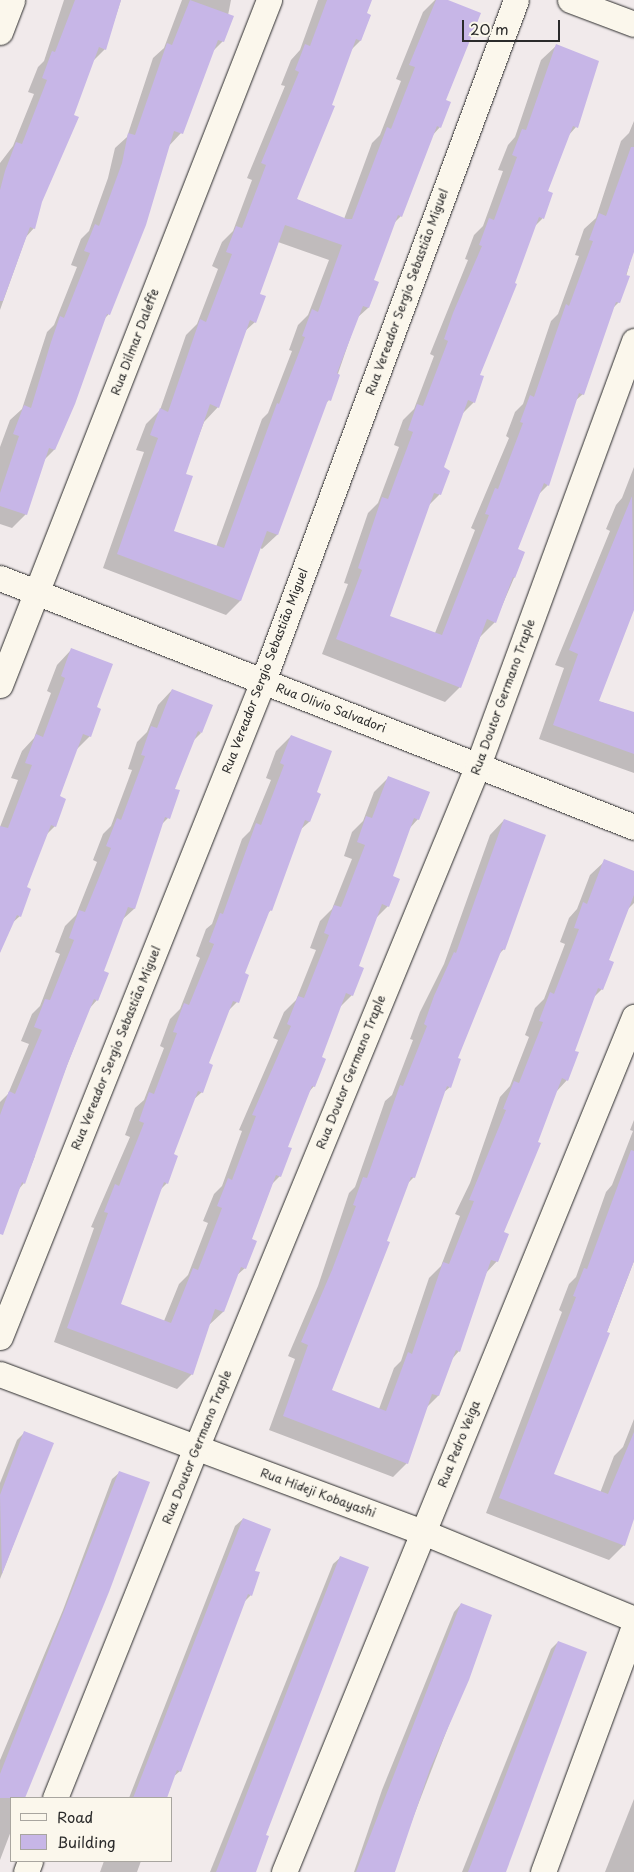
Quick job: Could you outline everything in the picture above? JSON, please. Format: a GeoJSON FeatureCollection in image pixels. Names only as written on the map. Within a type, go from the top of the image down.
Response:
{"type":"FeatureCollection","features":[{"type":"Feature","properties":{"kind":"street"},"geometry":{"type":"LineString","coordinates":[[0,32],[12,0]]}},
{"type":"Feature","properties":{"kind":"street","name":"Rua Dilmar Daleffe"},"geometry":{"type":"LineString","coordinates":[[0,685],[269,0]]}},
{"type":"Feature","properties":{"kind":"street","name":"Rua Vereador Sergio Sebastião Miguel"},"geometry":{"type":"LineString","coordinates":[[0,1337],[263,681],[516,0]]}},
{"type":"Feature","properties":{"kind":"street"},"geometry":{"type":"LineString","coordinates":[[570,0],[634,24]]}},
{"type":"Feature","properties":{"kind":"street","name":"Rua Doutor Germano Traple"},"geometry":{"type":"LineString","coordinates":[[56,1797],[196,1448],[478,765],[634,341]]}},
{"type":"Feature","properties":{"kind":"street","name":"Rua Olivio Salvadori"},"geometry":{"type":"LineString","coordinates":[[0,578],[634,827]]}},
{"type":"Feature","properties":{"kind":"street","name":"Rua Pedro Veiga"},"geometry":{"type":"LineString","coordinates":[[284,1872],[634,1017]]}},
{"type":"Feature","properties":{"kind":"street","name":"Rua Hideji Kobayashi"},"geometry":{"type":"LineString","coordinates":[[0,1374],[423,1532],[634,1619]]}},
{"type":"Feature","properties":{"kind":"street"},"geometry":{"type":"LineString","coordinates":[[542,1872],[634,1626]]}},
{"type":"Feature","properties":{"kind":"building"},"geometry":{"type":"Polygon","coordinates":[[[75,0],[121,0],[106,50],[99,47],[74,115],[79,117],[42,202],[35,229],[30,227],[3,301],[0,301],[0,190],[16,142],[22,144],[47,80],[42,78],[52,51],[55,52],[75,0]]]}},
{"type":"Feature","properties":{"kind":"building"},"geometry":{"type":"Polygon","coordinates":[[[190,0],[234,16],[224,42],[218,40],[183,134],[174,131],[146,225],[110,315],[107,314],[75,404],[55,450],[49,448],[27,515],[0,506],[0,493],[19,436],[13,434],[24,405],[31,408],[60,316],[64,318],[90,253],[84,251],[95,224],[99,226],[122,163],[128,133],[135,135],[167,43],[172,45],[190,0]]]}},
{"type":"Feature","properties":{"kind":"building"},"geometry":{"type":"Polygon","coordinates":[[[327,0],[372,0],[367,13],[371,15],[361,41],[356,39],[332,105],[335,106],[297,199],[347,219],[352,219],[387,127],[391,129],[415,67],[409,65],[436,0],[448,0],[481,13],[446,100],[451,102],[441,128],[437,126],[402,217],[398,215],[374,280],[379,282],[369,308],[363,306],[337,373],[340,375],[331,401],[328,400],[278,535],[267,531],[241,601],[117,554],[158,438],[150,435],[160,408],[168,412],[200,319],[206,322],[232,254],[226,252],[236,226],[242,228],[266,165],[261,163],[299,72],[295,70],[305,44],[310,46],[327,0]],[[285,225],[260,294],[266,296],[256,323],[250,320],[219,408],[210,404],[186,474],[193,476],[174,531],[224,548],[277,403],[279,404],[305,337],[302,336],[312,309],[318,312],[342,245],[285,225]]]}},
{"type":"Feature","properties":{"kind":"building"},"geometry":{"type":"Polygon","coordinates":[[[556,44],[599,61],[578,128],[573,126],[548,191],[553,193],[544,219],[539,217],[515,283],[517,284],[480,375],[484,376],[475,403],[468,400],[444,467],[450,471],[441,495],[434,493],[390,616],[442,635],[489,515],[485,514],[495,488],[498,489],[523,423],[520,422],[530,395],[534,397],[566,304],[569,306],[593,241],[589,240],[599,213],[606,216],[631,147],[634,147],[634,252],[626,275],[630,276],[620,303],[616,302],[584,395],[579,393],[549,486],[544,483],[518,549],[525,552],[515,578],[513,577],[496,623],[487,619],[461,688],[336,639],[362,570],[358,568],[382,497],[388,499],[413,432],[408,430],[417,404],[423,406],[448,341],[444,339],[453,313],[482,246],[479,245],[489,218],[494,220],[517,157],[512,155],[522,129],[526,130],[556,44]]]}},
{"type":"Feature","properties":{"kind":"building"},"geometry":{"type":"Polygon","coordinates":[[[632,496],[634,610],[599,701],[634,712],[634,754],[553,725],[578,654],[569,650],[632,496]]]}},
{"type":"Feature","properties":{"kind":"building"},"geometry":{"type":"Polygon","coordinates":[[[71,648],[113,664],[97,707],[101,709],[91,737],[83,734],[60,796],[66,799],[56,827],[51,825],[27,887],[31,889],[21,917],[17,915],[0,953],[0,826],[8,828],[32,765],[25,763],[36,734],[43,737],[65,678],[61,676],[71,648]]]}},
{"type":"Feature","properties":{"kind":"building"},"geometry":{"type":"Polygon","coordinates":[[[172,689],[213,705],[202,733],[198,731],[175,789],[180,790],[170,819],[165,817],[135,909],[128,907],[104,971],[109,973],[98,1001],[94,999],[68,1063],[25,1184],[22,1182],[3,1235],[0,1234],[0,1115],[9,1091],[15,1094],[42,1030],[34,1027],[45,999],[50,1000],[74,940],[69,938],[79,910],[85,912],[111,848],[106,846],[117,818],[121,820],[145,756],[141,755],[151,726],[157,728],[172,689]]]}},
{"type":"Feature","properties":{"kind":"building"},"geometry":{"type":"Polygon","coordinates":[[[291,735],[332,751],[317,792],[321,794],[310,822],[305,820],[272,911],[270,910],[245,973],[249,975],[239,1003],[233,1001],[209,1063],[213,1065],[203,1093],[198,1091],[174,1154],[178,1156],[168,1184],[164,1182],[121,1304],[171,1323],[193,1268],[198,1270],[222,1208],[217,1206],[228,1178],[232,1180],[256,1116],[252,1115],[291,1026],[287,1024],[298,996],[304,998],[329,935],[324,933],[334,905],[341,907],[365,845],[357,842],[366,816],[372,818],[388,776],[430,792],[419,820],[414,818],[393,876],[400,879],[389,907],[382,904],[359,966],[364,968],[353,996],[346,993],[322,1057],[326,1059],[315,1087],[312,1086],[288,1147],[292,1148],[281,1177],[276,1175],[252,1239],[257,1241],[246,1269],[241,1267],[224,1312],[215,1309],[193,1375],[67,1328],[108,1213],[104,1212],[115,1184],[119,1186],[144,1123],[139,1121],[149,1092],[154,1094],[177,1033],[173,1032],[184,1003],[189,1005],[214,944],[209,942],[220,913],[223,914],[256,823],[261,825],[284,765],[280,763],[291,735]]]}},
{"type":"Feature","properties":{"kind":"building"},"geometry":{"type":"Polygon","coordinates":[[[504,819],[546,835],[505,950],[502,949],[458,1058],[461,1059],[451,1088],[447,1086],[415,1178],[411,1177],[387,1241],[390,1242],[332,1390],[386,1411],[408,1352],[412,1354],[443,1262],[449,1264],[474,1201],[469,1200],[506,1110],[503,1109],[514,1081],[519,1083],[543,1022],[539,1021],[550,992],[554,994],[579,929],[574,928],[583,902],[587,904],[604,859],[634,871],[634,895],[609,960],[614,962],[603,990],[598,988],[575,1051],[579,1052],[568,1081],[562,1078],[538,1142],[541,1143],[504,1232],[509,1234],[498,1262],[491,1260],[460,1352],[456,1350],[439,1396],[432,1394],[408,1464],[283,1416],[308,1345],[301,1342],[332,1270],[356,1206],[353,1205],[363,1177],[367,1178],[400,1085],[403,1086],[427,1026],[424,1024],[434,996],[454,952],[456,953],[504,819]]]}},
{"type":"Feature","properties":{"kind":"building"},"geometry":{"type":"Polygon","coordinates":[[[631,1150],[634,1151],[634,1261],[607,1332],[610,1333],[554,1474],[608,1494],[634,1432],[634,1519],[625,1546],[499,1498],[576,1297],[573,1296],[584,1268],[587,1269],[631,1150]]]}},
{"type":"Feature","properties":{"kind":"building"},"geometry":{"type":"Polygon","coordinates":[[[24,1431],[54,1443],[2,1574],[0,1495],[24,1431]]]}},
{"type":"Feature","properties":{"kind":"building"},"geometry":{"type":"Polygon","coordinates":[[[119,1471],[150,1482],[109,1592],[25,1797],[0,1798],[0,1774],[119,1471]]]}},
{"type":"Feature","properties":{"kind":"building"},"geometry":{"type":"Polygon","coordinates":[[[243,1518],[271,1529],[255,1571],[260,1572],[252,1596],[248,1594],[181,1772],[177,1770],[167,1797],[133,1797],[243,1518]]]}},
{"type":"Feature","properties":{"kind":"building"},"geometry":{"type":"Polygon","coordinates":[[[340,1556],[369,1567],[266,1835],[269,1836],[256,1872],[216,1872],[340,1556]]]}},
{"type":"Feature","properties":{"kind":"building"},"geometry":{"type":"Polygon","coordinates":[[[461,1603],[492,1615],[469,1680],[430,1769],[395,1872],[356,1872],[461,1603]]]}},
{"type":"Feature","properties":{"kind":"building"},"geometry":{"type":"Polygon","coordinates":[[[558,1641],[587,1652],[506,1872],[468,1872],[558,1641]]]}}]}
